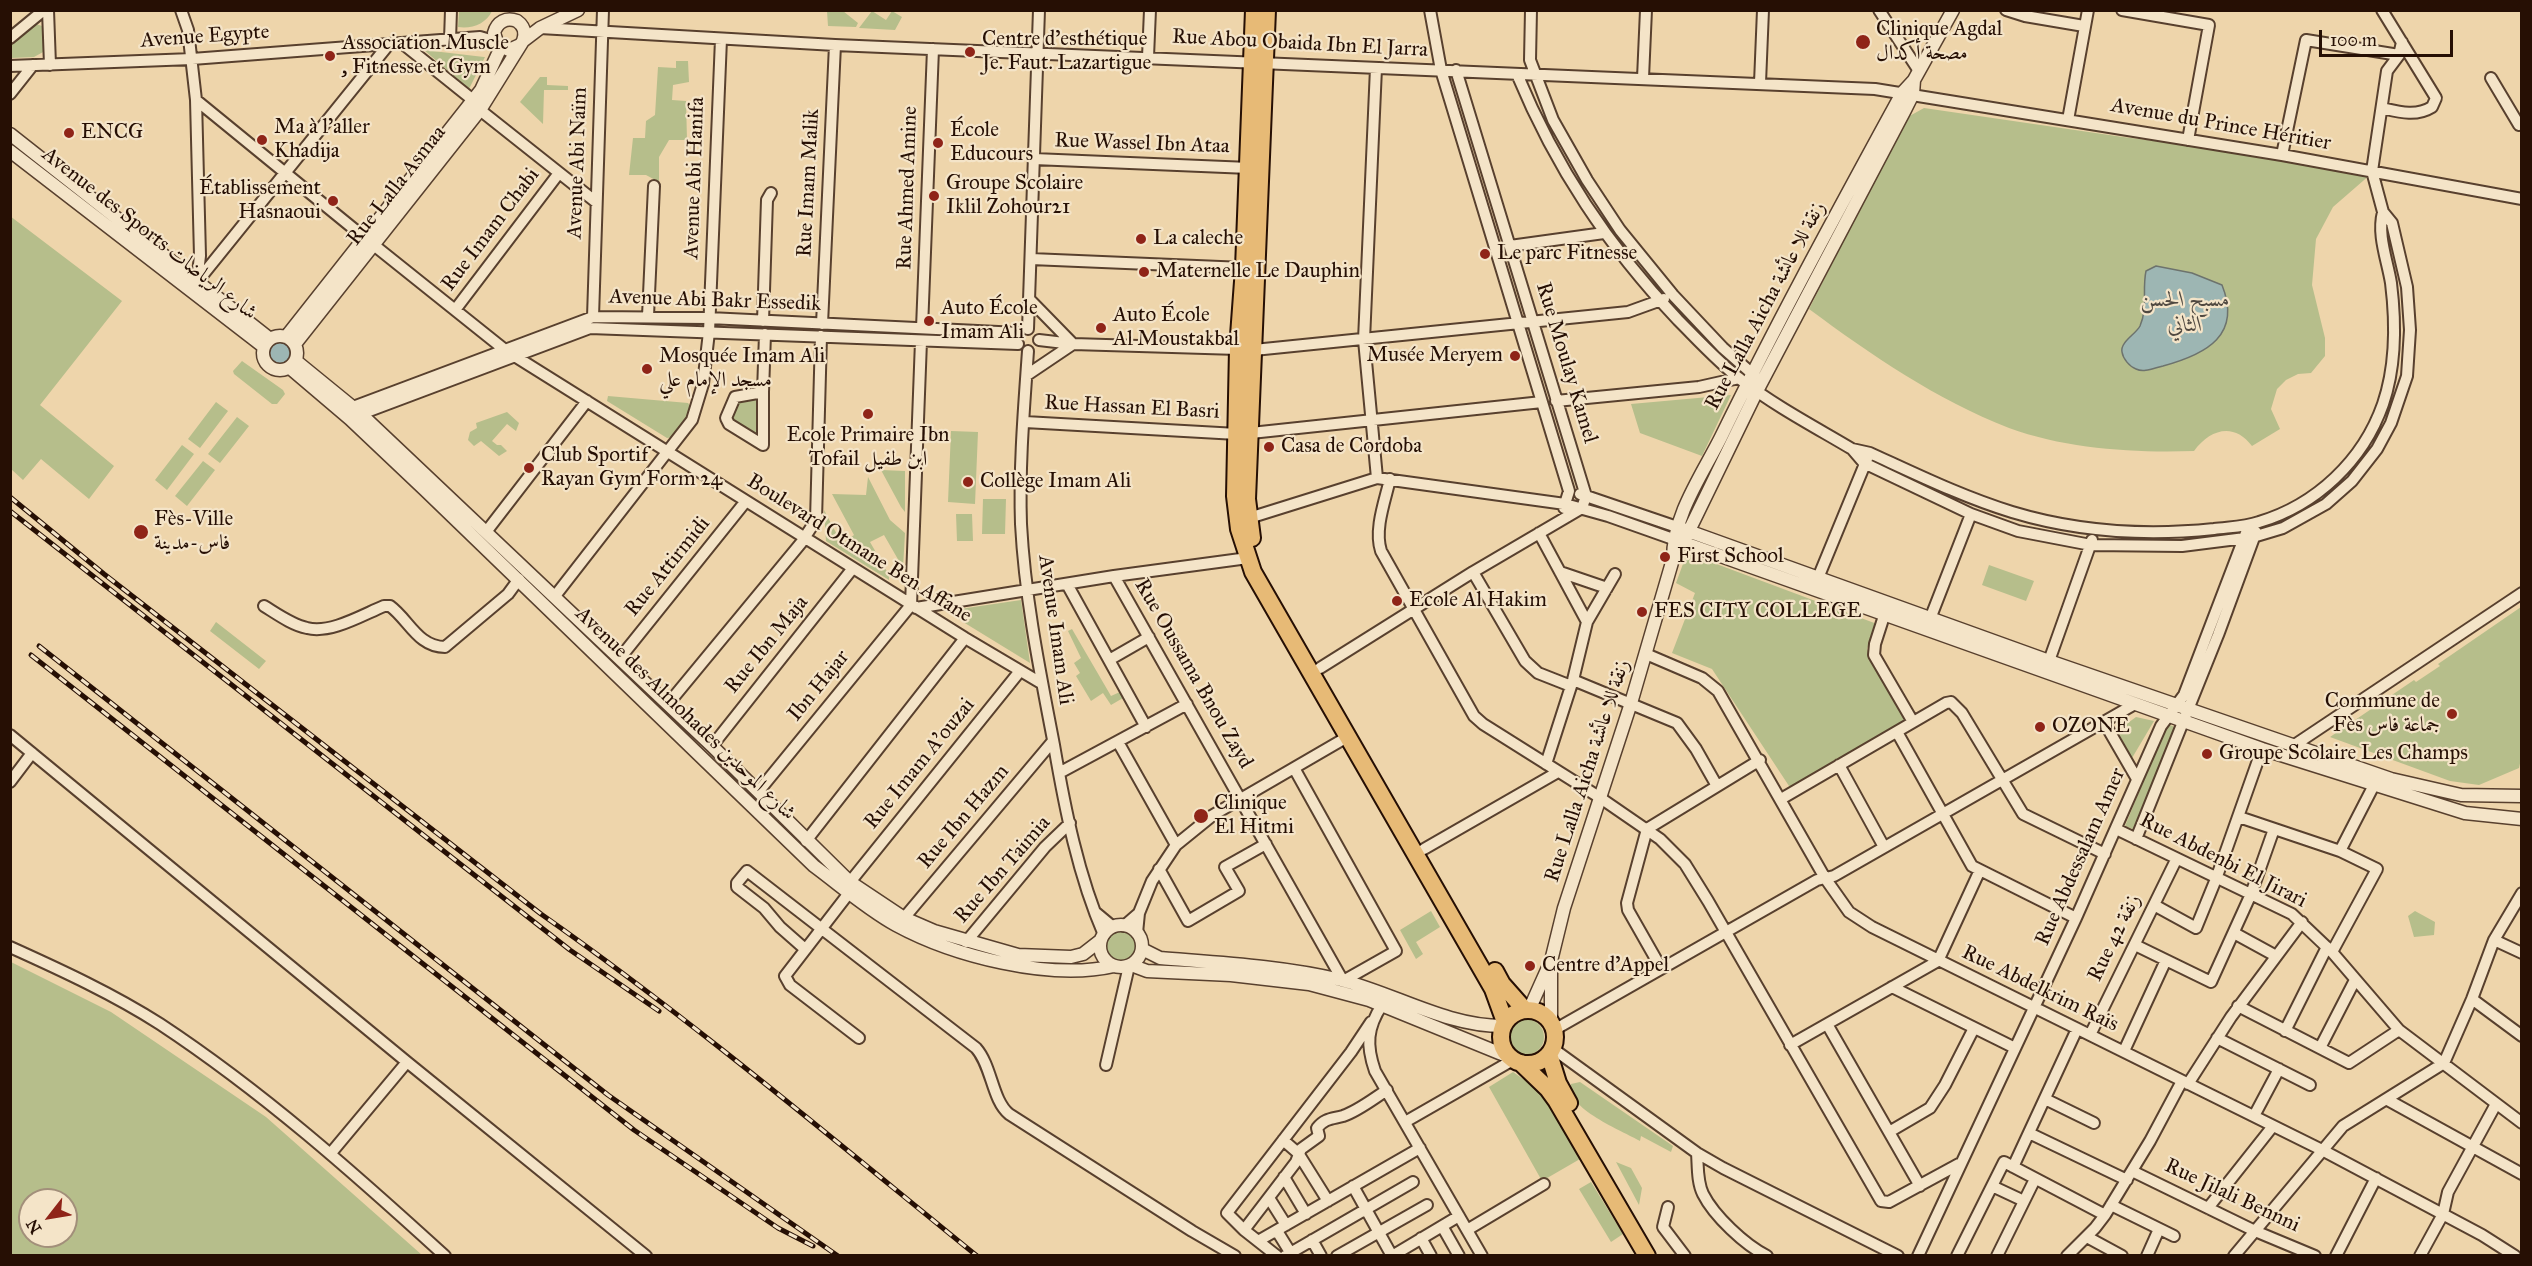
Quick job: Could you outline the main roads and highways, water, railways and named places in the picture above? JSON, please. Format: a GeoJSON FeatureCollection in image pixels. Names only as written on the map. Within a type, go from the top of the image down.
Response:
{"type":"FeatureCollection","features":[{"type":"Feature","properties":{"kind":"main road"},"geometry":{"type":"LineString","coordinates":[[1254,10],[1259,62],[1244,434],[1236,513],[1248,558],[1269,599],[1493,989],[1504,1024],[1502,1042],[1514,1060],[1548,1089],[1556,1100],[1647,1256]]}},
{"type":"Feature","properties":{"kind":"main road"},"geometry":{"type":"LineString","coordinates":[[1247,350],[1244,268],[1249,168],[1259,62],[1267,10]]}},
{"type":"Feature","properties":{"kind":"main road"},"geometry":{"type":"LineString","coordinates":[[1244,434],[1249,518],[1252,538],[1263,569],[1502,984],[1527,1010],[1543,1015],[1552,1027],[1550,1051],[1563,1094],[1639,1225],[1660,1256]]}},
{"type":"Feature","properties":{"kind":"main road"},"geometry":{"type":"LineString","coordinates":[[1504,1024],[1512,1016],[1527,1010]]}},
{"type":"Feature","properties":{"kind":"main road"},"geometry":{"type":"LineString","coordinates":[[1514,1060],[1535,1063],[1550,1051]]}},
{"type":"Feature","properties":{"kind":"water","name":"مسبح الحسن الثاني"},"geometry":{"type":"Polygon","coordinates":[[[2156,266],[2192,273],[2222,285],[2227,302],[2227,317],[2224,329],[2206,348],[2179,361],[2149,370],[2139,370],[2127,362],[2122,348],[2140,326],[2144,312],[2146,271],[2156,266]]]}},
{"type":"Feature","properties":{"kind":"water"},"geometry":{"type":"Polygon","coordinates":[[[279,342],[287,345],[290,353],[287,361],[279,364],[271,361],[268,353],[271,345],[279,342]]]}},
{"type":"Feature","properties":{"kind":"railway"},"geometry":{"type":"LineString","coordinates":[[10,497],[104,574],[541,914],[708,1038],[977,1256]]}},
{"type":"Feature","properties":{"kind":"railway"},"geometry":{"type":"LineString","coordinates":[[10,511],[570,950],[659,1011]]}},
{"type":"Feature","properties":{"kind":"railway"},"geometry":{"type":"LineString","coordinates":[[39,646],[608,1095],[838,1256]]}},
{"type":"Feature","properties":{"kind":"railway"},"geometry":{"type":"LineString","coordinates":[[31,655],[634,1130],[778,1228],[813,1246]]}},
{"type":"Feature","properties":{"kind":"place","name":"Clinique Agdal مصحة أكدال"},"geometry":{"type":"Point","coordinates":[1863,42]}},
{"type":"Feature","properties":{"kind":"place","name":"Centre d'esthétique Je. Faut. Lazartigue"},"geometry":{"type":"Point","coordinates":[970,52]}},
{"type":"Feature","properties":{"kind":"place","name":"Association Muscle , Fitnesse et Gym"},"geometry":{"type":"Point","coordinates":[330,56]}},
{"type":"Feature","properties":{"kind":"place","name":"ENCG"},"geometry":{"type":"Point","coordinates":[69,133]}},
{"type":"Feature","properties":{"kind":"place","name":"Ma à l'aller Khadija"},"geometry":{"type":"Point","coordinates":[262,140]}},
{"type":"Feature","properties":{"kind":"place","name":"École Educours"},"geometry":{"type":"Point","coordinates":[938,143]}},
{"type":"Feature","properties":{"kind":"place","name":"Groupe Scolaire Iklil Zohour21"},"geometry":{"type":"Point","coordinates":[934,196]}},
{"type":"Feature","properties":{"kind":"place","name":"Établissement Hasnaoui"},"geometry":{"type":"Point","coordinates":[333,201]}},
{"type":"Feature","properties":{"kind":"place","name":"La caleche"},"geometry":{"type":"Point","coordinates":[1141,239]}},
{"type":"Feature","properties":{"kind":"place","name":"Le parc Fitnesse"},"geometry":{"type":"Point","coordinates":[1485,254]}},
{"type":"Feature","properties":{"kind":"place","name":"Maternelle Le Dauphin"},"geometry":{"type":"Point","coordinates":[1144,272]}},
{"type":"Feature","properties":{"kind":"place","name":"Auto École Imam Ali"},"geometry":{"type":"Point","coordinates":[929,321]}},
{"type":"Feature","properties":{"kind":"place","name":"Auto École Al Moustakbal"},"geometry":{"type":"Point","coordinates":[1101,328]}},
{"type":"Feature","properties":{"kind":"place","name":"Musée Meryem"},"geometry":{"type":"Point","coordinates":[1515,356]}},
{"type":"Feature","properties":{"kind":"place","name":"Mosquée Imam Ali مسجد الإمام علي"},"geometry":{"type":"Point","coordinates":[647,369]}},
{"type":"Feature","properties":{"kind":"place","name":"Ecole Primaire Ibn Tofail ابن طفيل"},"geometry":{"type":"Point","coordinates":[868,414]}},
{"type":"Feature","properties":{"kind":"place","name":"Casa de Cordoba"},"geometry":{"type":"Point","coordinates":[1269,447]}},
{"type":"Feature","properties":{"kind":"place","name":"Club Sportif Rayan Gym Form 24"},"geometry":{"type":"Point","coordinates":[529,468]}},
{"type":"Feature","properties":{"kind":"place","name":"Collège Imam Ali"},"geometry":{"type":"Point","coordinates":[968,482]}},
{"type":"Feature","properties":{"kind":"place","name":"Fès-Ville فاس-مدينة"},"geometry":{"type":"Point","coordinates":[141,532]}},
{"type":"Feature","properties":{"kind":"place","name":"First School"},"geometry":{"type":"Point","coordinates":[1665,557]}},
{"type":"Feature","properties":{"kind":"place","name":"Ecole Al Hakim"},"geometry":{"type":"Point","coordinates":[1397,601]}},
{"type":"Feature","properties":{"kind":"place","name":"FES CITY COLLEGE"},"geometry":{"type":"Point","coordinates":[1642,612]}},
{"type":"Feature","properties":{"kind":"place","name":"Commune de Fès جماعة فاس"},"geometry":{"type":"Point","coordinates":[2452,714]}},
{"type":"Feature","properties":{"kind":"place","name":"OZONE"},"geometry":{"type":"Point","coordinates":[2040,727]}},
{"type":"Feature","properties":{"kind":"place","name":"Groupe Scolaire Les Champs"},"geometry":{"type":"Point","coordinates":[2207,754]}},
{"type":"Feature","properties":{"kind":"place","name":"Clinique El Hitmi"},"geometry":{"type":"Point","coordinates":[1201,816]}},
{"type":"Feature","properties":{"kind":"place","name":"Centre d'Appel"},"geometry":{"type":"Point","coordinates":[1530,966]}}]}
